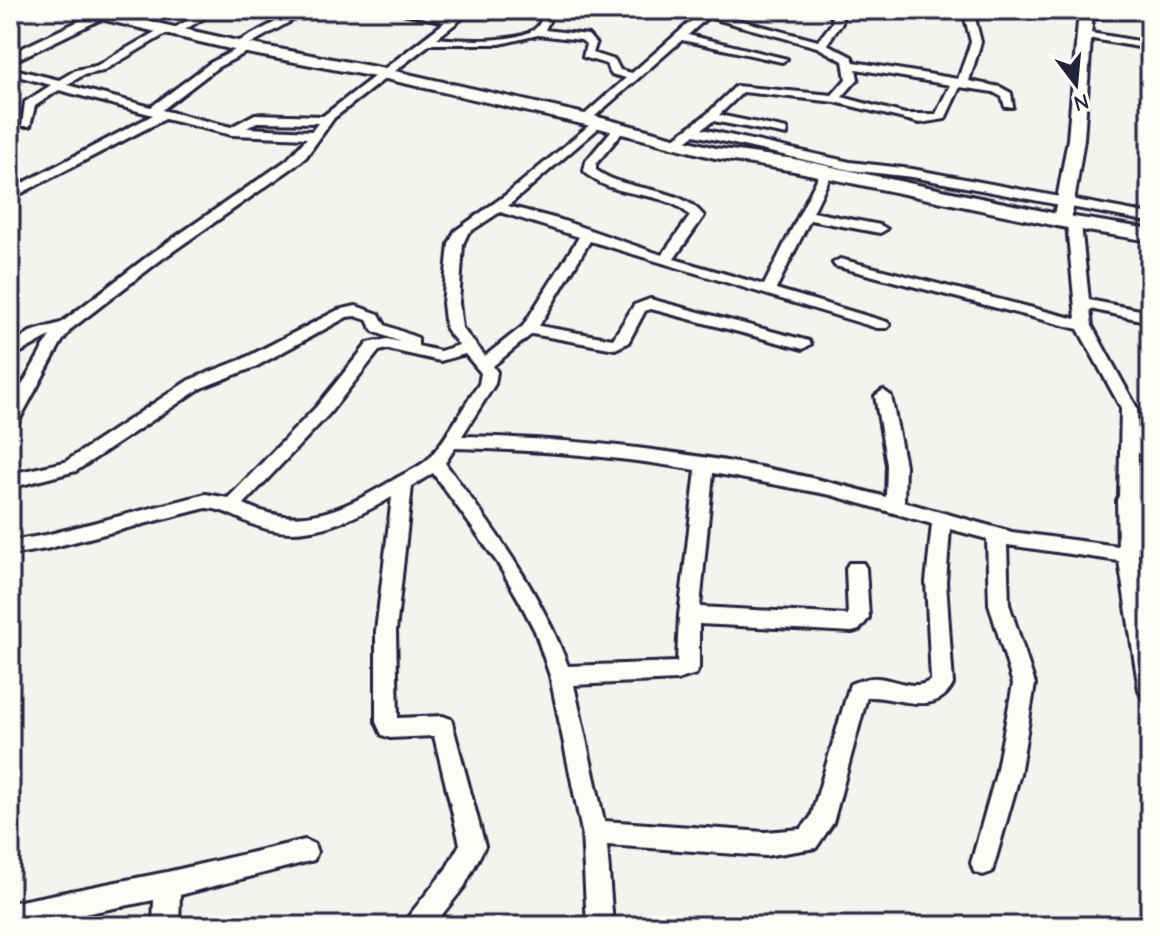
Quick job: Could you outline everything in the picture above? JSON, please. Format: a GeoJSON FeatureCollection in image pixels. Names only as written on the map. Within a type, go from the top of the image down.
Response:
{"type":"FeatureCollection","features":[{"type":"Feature","properties":{"kind":"main road"},"geometry":{"type":"LineString","coordinates":[[79,10],[108,13],[170,31],[386,74],[592,121],[674,144],[1068,223],[1150,235]]}},
{"type":"Feature","properties":{"kind":"street"},"geometry":{"type":"LineString","coordinates":[[26,123],[29,104],[80,72],[99,69],[212,10]]}},
{"type":"Feature","properties":{"kind":"street"},"geometry":{"type":"LineString","coordinates":[[159,114],[157,107],[214,65],[306,10]]}},
{"type":"Feature","properties":{"kind":"street"},"geometry":{"type":"LineString","coordinates":[[393,10],[454,21]]}},
{"type":"Feature","properties":{"kind":"street"},"geometry":{"type":"LineString","coordinates":[[10,422],[54,341],[66,326],[170,247],[291,163],[302,154],[325,120],[468,10]]}},
{"type":"Feature","properties":{"kind":"street"},"geometry":{"type":"LineString","coordinates":[[537,32],[549,10]]}},
{"type":"Feature","properties":{"kind":"street"},"geometry":{"type":"LineString","coordinates":[[821,45],[838,20],[829,10]]}},
{"type":"Feature","properties":{"kind":"street"},"geometry":{"type":"LineString","coordinates":[[674,144],[711,117],[744,86],[835,99],[914,121],[929,121],[941,116],[976,42],[968,10]]}},
{"type":"Feature","properties":{"kind":"street"},"geometry":{"type":"LineString","coordinates":[[1115,10],[1107,14],[1086,12],[1067,202],[1068,223],[1083,303],[1084,326],[1129,408],[1128,555],[1150,690]]}},
{"type":"Feature","properties":{"kind":"street"},"geometry":{"type":"LineString","coordinates":[[10,548],[46,542],[192,503],[219,501],[271,524],[296,525],[352,511],[436,463],[487,384],[489,372],[454,329],[451,303],[456,244],[462,231],[498,207],[708,12],[821,45],[848,59],[852,79],[835,99]]}},
{"type":"Feature","properties":{"kind":"street"},"geometry":{"type":"LineString","coordinates":[[10,59],[108,13]]}},
{"type":"Feature","properties":{"kind":"street"},"geometry":{"type":"LineString","coordinates":[[428,41],[472,43],[537,32],[588,39],[591,44],[587,55],[611,62],[615,72],[635,77]]}},
{"type":"Feature","properties":{"kind":"street"},"geometry":{"type":"LineString","coordinates":[[1085,35],[1150,46]]}},
{"type":"Feature","properties":{"kind":"street"},"geometry":{"type":"LineString","coordinates":[[682,37],[782,59]]}},
{"type":"Feature","properties":{"kind":"street"},"geometry":{"type":"LineString","coordinates":[[850,65],[1002,91],[1007,95],[1009,105]]}},
{"type":"Feature","properties":{"kind":"street"},"geometry":{"type":"LineString","coordinates":[[10,71],[159,114],[232,131],[315,135]]}},
{"type":"Feature","properties":{"kind":"street"},"geometry":{"type":"LineString","coordinates":[[11,193],[159,114]]}},
{"type":"Feature","properties":{"kind":"street"},"geometry":{"type":"LineString","coordinates":[[711,117],[783,132]]}},
{"type":"Feature","properties":{"kind":"street"},"geometry":{"type":"LineString","coordinates":[[232,131],[255,118],[325,120]]}},
{"type":"Feature","properties":{"kind":"street"},"geometry":{"type":"LineString","coordinates":[[620,128],[590,164],[590,171],[602,183],[687,204],[697,216],[665,261]]}},
{"type":"Feature","properties":{"kind":"street"},"geometry":{"type":"LineString","coordinates":[[692,131],[850,166],[912,173],[1150,218]]}},
{"type":"Feature","properties":{"kind":"street"},"geometry":{"type":"LineString","coordinates":[[768,291],[826,173]]}},
{"type":"Feature","properties":{"kind":"street"},"geometry":{"type":"LineString","coordinates":[[498,207],[665,261],[882,325]]}},
{"type":"Feature","properties":{"kind":"street"},"geometry":{"type":"LineString","coordinates":[[805,215],[880,229]]}},
{"type":"Feature","properties":{"kind":"street"},"geometry":{"type":"LineString","coordinates":[[485,364],[529,329],[587,235]]}},
{"type":"Feature","properties":{"kind":"street"},"geometry":{"type":"LineString","coordinates":[[840,263],[1084,326]]}},
{"type":"Feature","properties":{"kind":"street"},"geometry":{"type":"LineString","coordinates":[[1083,303],[1150,317]]}},
{"type":"Feature","properties":{"kind":"street"},"geometry":{"type":"LineString","coordinates":[[529,329],[605,345],[615,344],[622,340],[639,308],[650,304],[803,344]]}},
{"type":"Feature","properties":{"kind":"street"},"geometry":{"type":"LineString","coordinates":[[10,481],[70,467],[195,384],[249,363],[343,313],[356,311],[374,317],[378,328],[412,341],[409,349]]}},
{"type":"Feature","properties":{"kind":"street"},"geometry":{"type":"LineString","coordinates":[[10,353],[36,335],[66,326]]}},
{"type":"Feature","properties":{"kind":"street"},"geometry":{"type":"LineString","coordinates":[[231,506],[323,410],[374,347],[387,344],[440,356],[470,347]]}},
{"type":"Feature","properties":{"kind":"street"},"geometry":{"type":"LineString","coordinates":[[883,396],[896,465],[895,507]]}},
{"type":"Feature","properties":{"kind":"street"},"geometry":{"type":"LineString","coordinates":[[449,442],[560,446],[634,453],[831,488],[997,536],[1128,555]]}},
{"type":"Feature","properties":{"kind":"street"},"geometry":{"type":"LineString","coordinates":[[1129,444],[1150,450]]}},
{"type":"Feature","properties":{"kind":"street"},"geometry":{"type":"LineString","coordinates":[[436,463],[504,557],[527,596],[561,676],[594,832],[600,926]]}},
{"type":"Feature","properties":{"kind":"street"},"geometry":{"type":"LineString","coordinates":[[561,676],[684,669],[689,663],[689,615],[705,468]]}},
{"type":"Feature","properties":{"kind":"street"},"geometry":{"type":"LineString","coordinates":[[403,482],[386,631],[387,722],[390,728],[398,730],[443,726],[473,846],[455,878],[417,926]]}},
{"type":"Feature","properties":{"kind":"street"},"geometry":{"type":"LineString","coordinates":[[1126,500],[1150,507]]}},
{"type":"Feature","properties":{"kind":"street"},"geometry":{"type":"LineString","coordinates":[[594,832],[765,844],[807,840],[821,823],[858,691],[870,686],[920,697],[936,691],[942,684],[934,583],[935,553],[942,522]]}},
{"type":"Feature","properties":{"kind":"street"},"geometry":{"type":"LineString","coordinates":[[983,863],[1008,774],[1024,684],[999,604],[997,536]]}},
{"type":"Feature","properties":{"kind":"street"},"geometry":{"type":"LineString","coordinates":[[689,615],[852,624],[859,618],[856,568]]}},
{"type":"Feature","properties":{"kind":"street"},"geometry":{"type":"LineString","coordinates":[[10,916],[167,885],[305,852]]}},
{"type":"Feature","properties":{"kind":"street"},"geometry":{"type":"LineString","coordinates":[[166,926],[167,885]]}}]}
